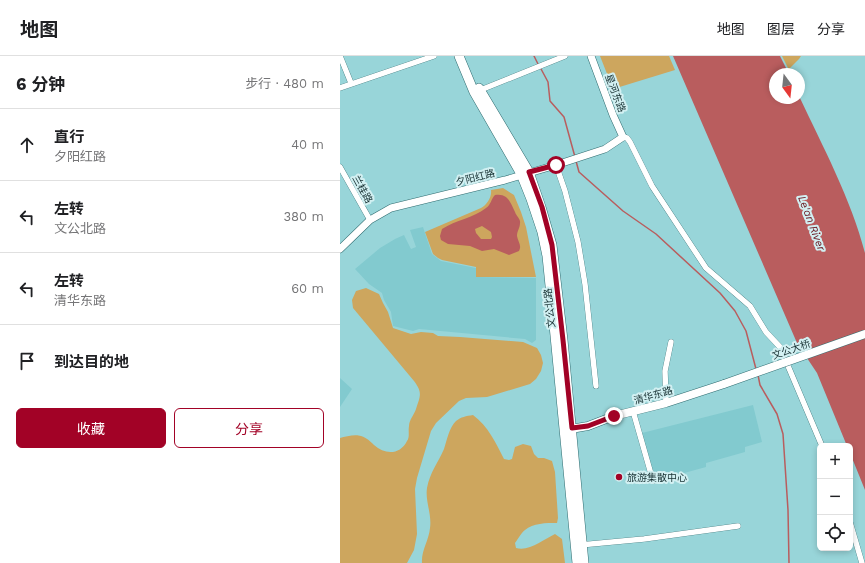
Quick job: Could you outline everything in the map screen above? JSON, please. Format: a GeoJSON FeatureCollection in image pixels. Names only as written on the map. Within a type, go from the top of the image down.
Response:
{"type":"FeatureCollection","features":[{"type":"Feature","properties":{"kind":"main road","name":"文公北路"},"geometry":{"type":"LineString","coordinates":[[459,56],[466,73],[525,173],[542,207],[552,245],[562,325],[568,429],[579,545],[584,563]]}},
{"type":"Feature","properties":{"kind":"main road","name":"文公大桥"},"geometry":{"type":"LineString","coordinates":[[724,384],[865,334]]}},
{"type":"Feature","properties":{"kind":"main road","name":"清华东路"},"geometry":{"type":"LineString","coordinates":[[568,429],[588,426],[614,416],[666,403],[724,384]]}},
{"type":"Feature","properties":{"kind":"main road","name":"文公北路"},"geometry":{"type":"LineString","coordinates":[[577,563],[579,545]]}},
{"type":"Feature","properties":{"kind":"street"},"geometry":{"type":"LineString","coordinates":[[340,56],[351,83]]}},
{"type":"Feature","properties":{"kind":"street"},"geometry":{"type":"LineString","coordinates":[[340,88],[434,56]]}},
{"type":"Feature","properties":{"kind":"street"},"geometry":{"type":"LineString","coordinates":[[477,91],[565,56]]}},
{"type":"Feature","properties":{"kind":"street","name":"星河东路"},"geometry":{"type":"LineString","coordinates":[[591,56],[623,138]]}},
{"type":"Feature","properties":{"kind":"street"},"geometry":{"type":"LineString","coordinates":[[623,138],[627,138],[630,142],[652,186],[706,268],[750,306],[766,332],[780,347],[821,443]]}},
{"type":"Feature","properties":{"kind":"street","name":"夕阳红路"},"geometry":{"type":"LineString","coordinates":[[340,249],[370,220],[391,208],[505,180],[556,165],[605,149],[623,138]]}},
{"type":"Feature","properties":{"kind":"street"},"geometry":{"type":"LineString","coordinates":[[556,165],[565,191],[578,242],[585,284],[596,386]]}},
{"type":"Feature","properties":{"kind":"street","name":"兰桂路"},"geometry":{"type":"LineString","coordinates":[[340,167],[370,220]]}},
{"type":"Feature","properties":{"kind":"street"},"geometry":{"type":"LineString","coordinates":[[666,403],[666,371],[670,342]]}},
{"type":"Feature","properties":{"kind":"street"},"geometry":{"type":"LineString","coordinates":[[633,411],[653,481]]}},
{"type":"Feature","properties":{"kind":"street"},"geometry":{"type":"LineString","coordinates":[[579,545],[644,539],[738,526]]}},
{"type":"Feature","properties":{"kind":"street"},"geometry":{"type":"LineString","coordinates":[[853,532],[862,563]]}},
{"type":"Feature","properties":{"kind":"shaded area"},"geometry":{"type":"Polygon","coordinates":[[[600,56],[669,56],[675,70],[613,89],[600,56]]]}},
{"type":"Feature","properties":{"kind":"shaded area"},"geometry":{"type":"Polygon","coordinates":[[[782,56],[801,56],[790,68],[788,68],[782,56]]]}},
{"type":"Feature","properties":{"kind":"shaded area"},"geometry":{"type":"Polygon","coordinates":[[[503,188],[514,195],[521,212],[526,227],[536,277],[476,277],[476,267],[442,260],[433,254],[425,232],[481,208],[489,200],[491,190],[503,188]]]}},
{"type":"Feature","properties":{"kind":"shaded area"},"geometry":{"type":"Polygon","coordinates":[[[423,227],[432,254],[441,261],[476,268],[476,277],[536,278],[536,340],[532,343],[525,339],[419,329],[413,331],[393,326],[391,312],[382,293],[369,284],[355,269],[380,248],[404,235],[411,249],[416,247],[410,230],[423,227]]]}},
{"type":"Feature","properties":{"kind":"shaded area"},"geometry":{"type":"Polygon","coordinates":[[[366,288],[379,294],[388,312],[393,328],[411,334],[421,332],[433,333],[438,336],[523,342],[537,348],[543,363],[541,371],[536,379],[530,384],[487,397],[466,398],[459,401],[436,423],[431,431],[417,478],[415,489],[417,534],[414,550],[407,563],[340,563],[340,438],[359,435],[383,451],[392,452],[400,449],[404,446],[408,439],[409,424],[416,409],[420,395],[419,389],[414,381],[353,308],[352,300],[356,291],[366,288]]]}},
{"type":"Feature","properties":{"kind":"shaded area"},"geometry":{"type":"Polygon","coordinates":[[[340,378],[352,389],[340,407],[340,378]]]}},
{"type":"Feature","properties":{"kind":"shaded area"},"geometry":{"type":"Polygon","coordinates":[[[753,405],[762,442],[745,447],[745,452],[706,463],[706,467],[655,481],[642,433],[753,405]]]}},
{"type":"Feature","properties":{"kind":"shaded area"},"geometry":{"type":"Polygon","coordinates":[[[473,415],[483,424],[495,441],[504,459],[512,459],[515,447],[523,444],[531,446],[534,454],[538,458],[544,458],[552,461],[555,472],[557,523],[544,523],[532,526],[521,534],[515,543],[516,548],[521,549],[531,547],[555,534],[562,539],[565,563],[422,563],[430,528],[427,488],[430,477],[444,449],[448,434],[456,421],[466,416],[473,415]]]}},
{"type":"Feature","properties":{"kind":"water","name":"Le'an River"},"geometry":{"type":"Polygon","coordinates":[[[673,56],[780,56],[786,68],[769,68],[769,104],[803,104],[836,173],[852,213],[865,253],[865,490],[853,460],[853,443],[846,443],[817,373],[797,343],[673,56]]]}},
{"type":"Feature","properties":{"kind":"water"},"geometry":{"type":"Polygon","coordinates":[[[495,195],[503,195],[506,197],[520,220],[517,233],[520,245],[519,251],[509,255],[494,249],[482,251],[470,246],[448,244],[441,240],[440,236],[442,229],[470,217],[488,207],[495,195]],[[482,226],[475,229],[476,233],[481,239],[491,239],[491,232],[482,226]]]}},
{"type":"Feature","properties":{"kind":"waterway"},"geometry":{"type":"LineString","coordinates":[[534,56],[538,64]]}},
{"type":"Feature","properties":{"kind":"waterway"},"geometry":{"type":"LineString","coordinates":[[540,67],[548,82],[550,101],[564,117],[575,157]]}},
{"type":"Feature","properties":{"kind":"waterway"},"geometry":{"type":"LineString","coordinates":[[576,161],[579,172],[623,211],[656,234],[720,293],[735,311],[746,331],[756,369]]}},
{"type":"Feature","properties":{"kind":"waterway"},"geometry":{"type":"LineString","coordinates":[[758,375],[760,385],[777,414],[783,434],[788,510],[789,563]]}},
{"type":"Feature","properties":{"kind":"place","name":"旅游集散中心"},"geometry":{"type":"Point","coordinates":[619,477]}},
{"type":"Feature","properties":{"kind":"route"},"geometry":{"type":"LineString","coordinates":[[556,165],[529,172],[542,207],[552,245],[556,270],[572,428],[588,426],[614,416]]}}]}
